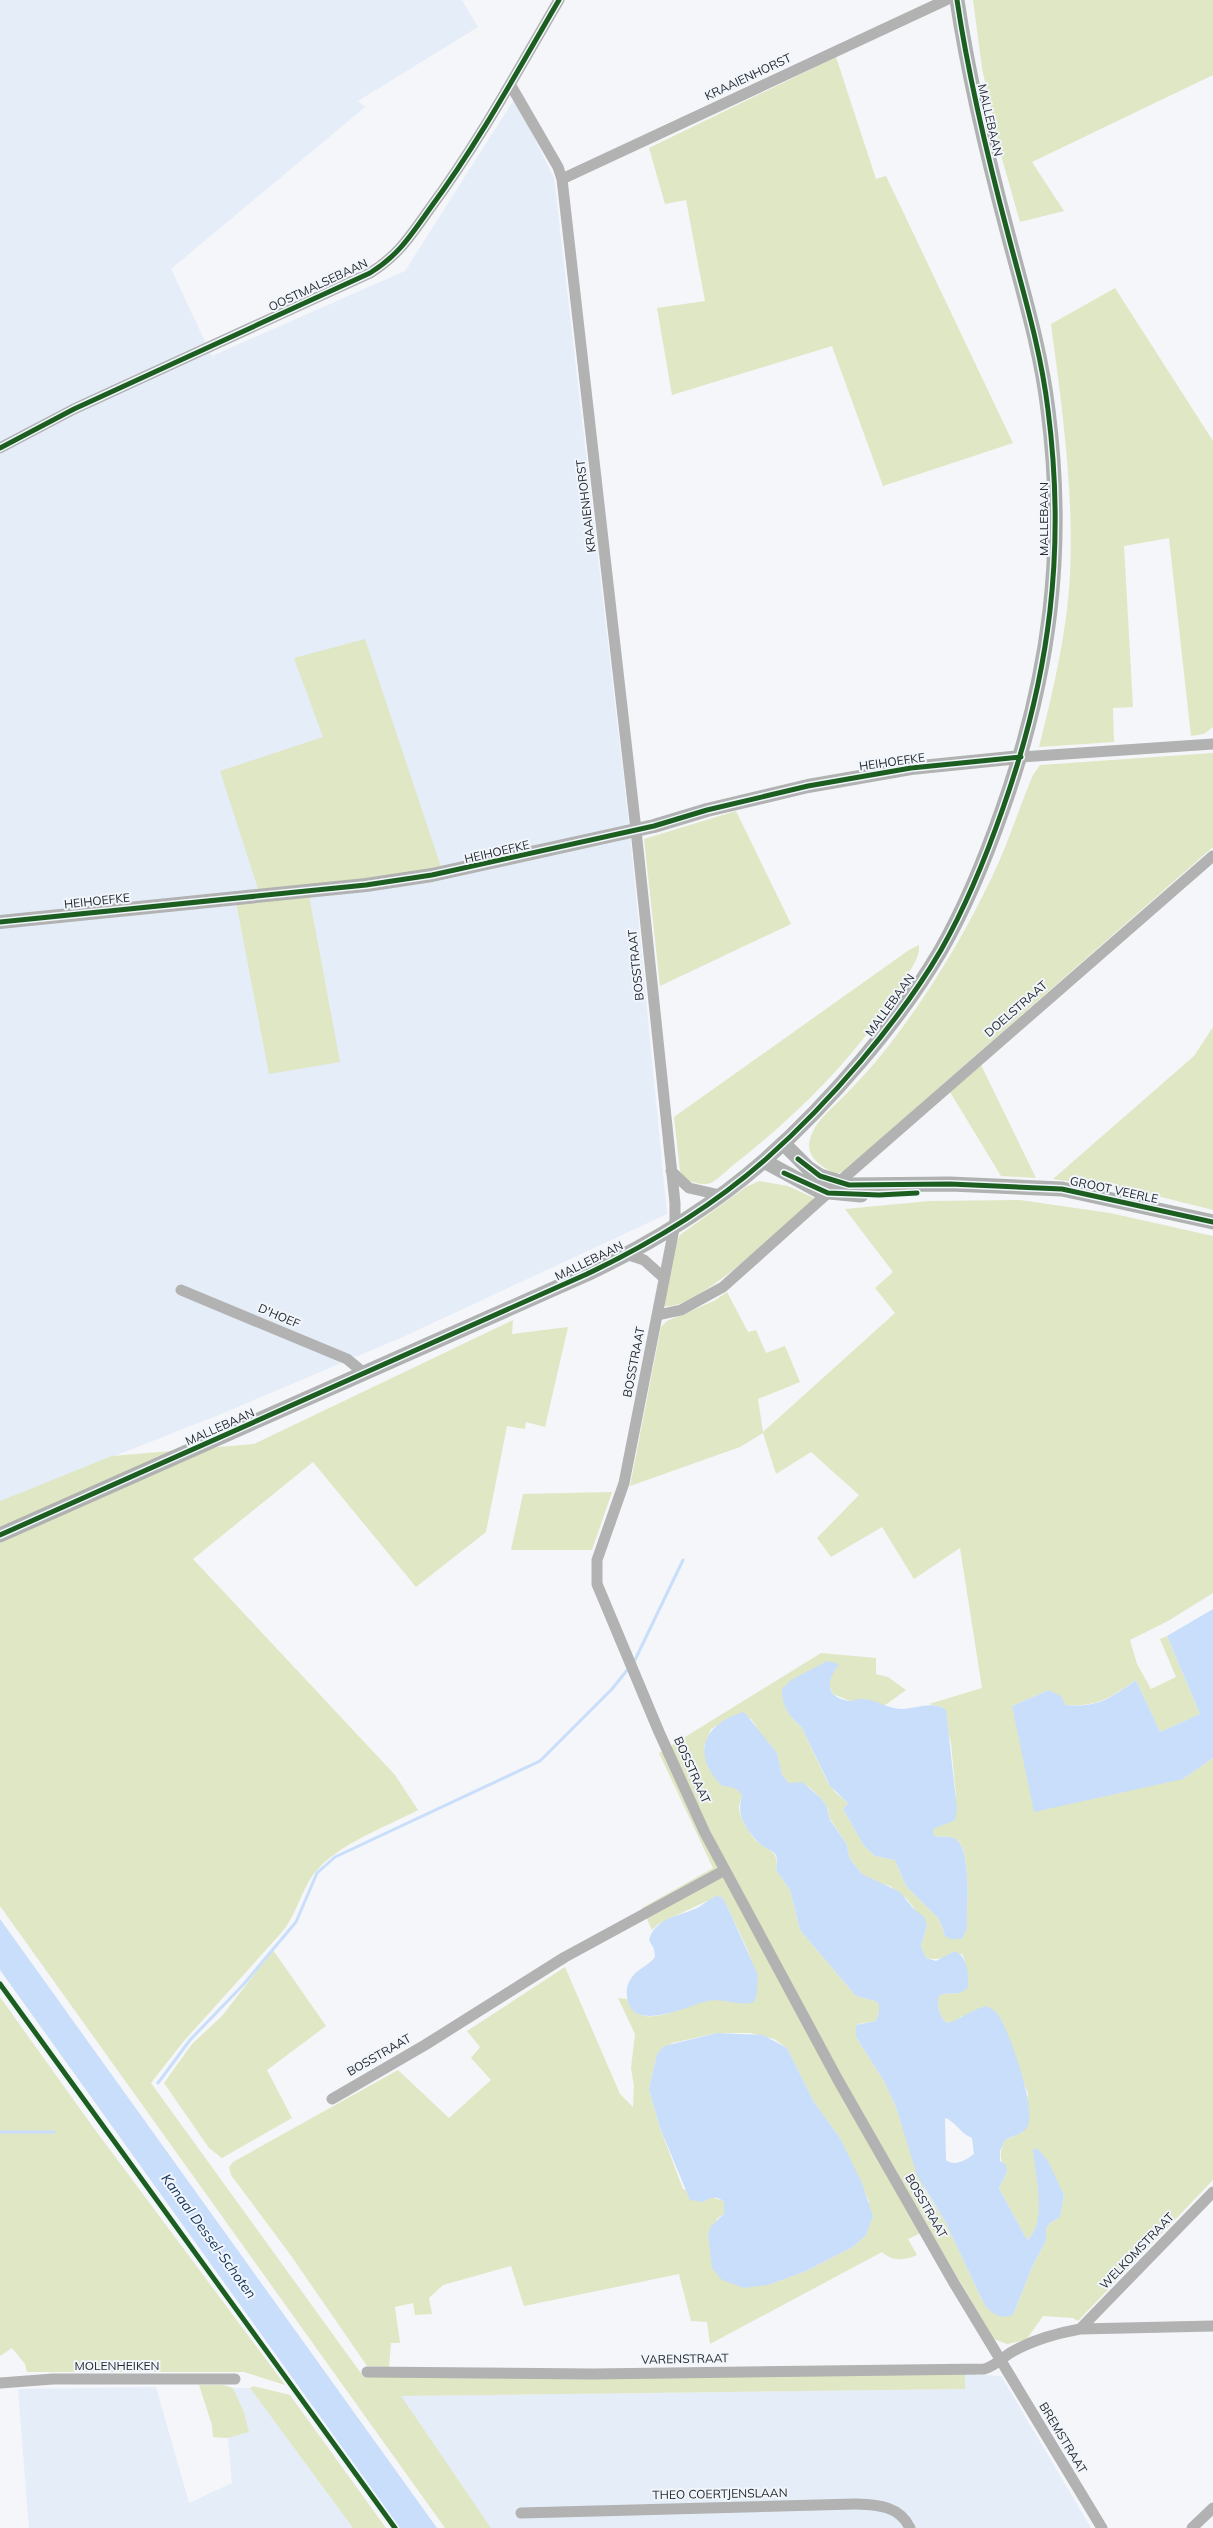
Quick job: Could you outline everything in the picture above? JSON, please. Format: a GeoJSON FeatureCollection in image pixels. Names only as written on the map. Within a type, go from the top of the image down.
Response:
{"type":"FeatureCollection","features":[{"type":"Feature","properties":{"kind":"main road","name":"MALLEBAAN"},"geometry":{"type":"LineString","coordinates":[[0,1535],[626,1254],[675,1224],[720,1195],[784,1143],[858,1062],[896,1016],[941,950],[986,855],[1021,758],[1032,717],[1050,628],[1055,547],[1053,454],[1039,356],[966,62],[957,0]]}},
{"type":"Feature","properties":{"kind":"main road","name":"GROOT VEERLE"},"geometry":{"type":"LineString","coordinates":[[784,1143],[808,1168],[833,1188]]}},
{"type":"Feature","properties":{"kind":"main road","name":"GROOT VEERLE"},"geometry":{"type":"LineString","coordinates":[[764,1161],[794,1179],[833,1188],[849,1186],[979,1185],[1062,1188],[1213,1222]]}},
{"type":"Feature","properties":{"kind":"street","name":"OOSTMALSEBAAN"},"geometry":{"type":"LineString","coordinates":[[0,448],[74,409],[370,273],[390,260],[404,246],[452,179],[559,0]]}},
{"type":"Feature","properties":{"kind":"street","name":"KRAAIENHORST"},"geometry":{"type":"LineString","coordinates":[[562,179],[946,0]]}},
{"type":"Feature","properties":{"kind":"street","name":"KRAAIENHORST"},"geometry":{"type":"LineString","coordinates":[[510,84],[558,167],[562,179],[636,830]]}},
{"type":"Feature","properties":{"kind":"street","name":"HEIHOEFKE"},"geometry":{"type":"LineString","coordinates":[[0,922],[397,881],[471,868],[636,830],[750,798],[912,768],[1213,744]]}},
{"type":"Feature","properties":{"kind":"street","name":"BOSSTRAAT"},"geometry":{"type":"LineString","coordinates":[[636,830],[675,1224],[624,1483],[597,1560],[597,1584],[705,1833],[848,2096],[1000,2361]]}},
{"type":"Feature","properties":{"kind":"street","name":"DOELSTRAAT"},"geometry":{"type":"LineString","coordinates":[[658,1315],[681,1310],[723,1287],[833,1188],[1213,856]]}},
{"type":"Feature","properties":{"kind":"street"},"geometry":{"type":"LineString","coordinates":[[671,1171],[689,1188],[720,1195]]}},
{"type":"Feature","properties":{"kind":"street"},"geometry":{"type":"LineString","coordinates":[[626,1254],[644,1260],[664,1278]]}},
{"type":"Feature","properties":{"kind":"street","name":"D'HOEF"},"geometry":{"type":"LineString","coordinates":[[181,1290],[347,1359],[364,1373]]}},
{"type":"Feature","properties":{"kind":"street","name":"BOSSTRAAT"},"geometry":{"type":"LineString","coordinates":[[332,2099],[425,2045],[565,1957],[725,1870]]}},
{"type":"Feature","properties":{"kind":"street","name":"WELKOMSTRAAT"},"geometry":{"type":"LineString","coordinates":[[1080,2329],[1213,2192]]}},
{"type":"Feature","properties":{"kind":"street"},"geometry":{"type":"LineString","coordinates":[[1000,2361],[1020,2349],[1061,2332],[1080,2329],[1213,2326]]}},
{"type":"Feature","properties":{"kind":"street","name":"VARENSTRAAT"},"geometry":{"type":"LineString","coordinates":[[367,2372],[593,2374],[984,2369],[992,2367],[1000,2361]]}},
{"type":"Feature","properties":{"kind":"street","name":"BREMSTRAAT"},"geometry":{"type":"LineString","coordinates":[[1000,2361],[1102,2528]]}},
{"type":"Feature","properties":{"kind":"street","name":"MOLENHEIKEN"},"geometry":{"type":"LineString","coordinates":[[0,2383],[53,2379],[235,2379]]}},
{"type":"Feature","properties":{"kind":"street","name":"THEO COERTJENSLAAN"},"geometry":{"type":"LineString","coordinates":[[521,2513],[854,2504],[891,2508],[905,2518],[910,2528]]}},
{"type":"Feature","properties":{"kind":"street"},"geometry":{"type":"LineString","coordinates":[[1199,2526],[1213,2508]]}},
{"type":"Feature","properties":{"kind":"shaded area"},"geometry":{"type":"Polygon","coordinates":[[[0,0],[462,0],[478,27],[358,101],[365,107],[171,269],[212,356],[405,271],[515,98],[554,178],[629,825],[667,1214],[405,1336],[221,1414],[0,1501],[0,0]]]}},
{"type":"Feature","properties":{"kind":"shaded area"},"geometry":{"type":"Polygon","coordinates":[[[965,2374],[1001,2376],[1091,2528],[491,2528],[400,2396],[965,2389],[965,2374]]]}},
{"type":"Feature","properties":{"kind":"shaded area"},"geometry":{"type":"Polygon","coordinates":[[[156,2387],[189,2503],[232,2483],[228,2438],[249,2432],[244,2412],[233,2388],[250,2388],[353,2528],[29,2528],[18,2389],[156,2387]]]}},
{"type":"Feature","properties":{"kind":"green space"},"geometry":{"type":"Polygon","coordinates":[[[973,0],[1213,0],[1213,75],[1032,162],[1064,211],[1020,222],[1001,155],[982,68],[973,0]]]}},
{"type":"Feature","properties":{"kind":"green space"},"geometry":{"type":"Polygon","coordinates":[[[836,57],[876,179],[886,176],[1013,443],[883,486],[832,346],[672,395],[657,308],[705,301],[686,200],[665,204],[649,148],[836,57]]]}},
{"type":"Feature","properties":{"kind":"green space"},"geometry":{"type":"Polygon","coordinates":[[[1115,288],[1213,441],[1213,727],[1204,734],[1191,736],[1169,538],[1124,546],[1133,707],[1113,708],[1114,742],[1039,747],[1063,640],[1070,575],[1071,544],[1069,481],[1051,324],[1115,288]]]}},
{"type":"Feature","properties":{"kind":"green space"},"geometry":{"type":"Polygon","coordinates":[[[365,639],[443,873],[308,890],[340,1062],[269,1074],[235,897],[260,895],[220,771],[323,737],[294,658],[365,639]]]}},
{"type":"Feature","properties":{"kind":"green space"},"geometry":{"type":"Polygon","coordinates":[[[1213,753],[1213,847],[844,1171],[837,1174],[815,1160],[809,1143],[821,1119],[873,1065],[912,1014],[961,937],[992,877],[1033,775],[1040,765],[1213,753]]]}},
{"type":"Feature","properties":{"kind":"green space"},"geometry":{"type":"Polygon","coordinates":[[[736,811],[791,924],[660,986],[644,839],[736,811]]]}},
{"type":"Feature","properties":{"kind":"green space"},"geometry":{"type":"Polygon","coordinates":[[[919,945],[915,963],[888,1006],[849,1056],[827,1080],[781,1125],[714,1181],[704,1184],[685,1180],[680,1171],[674,1117],[909,950],[919,945]]]}},
{"type":"Feature","properties":{"kind":"green space"},"geometry":{"type":"Polygon","coordinates":[[[1213,1027],[1213,1210],[1145,1193],[1053,1179],[1194,1056],[1213,1027]]]}},
{"type":"Feature","properties":{"kind":"green space"},"geometry":{"type":"Polygon","coordinates":[[[981,1065],[1036,1178],[1001,1176],[950,1092],[981,1065]]]}},
{"type":"Feature","properties":{"kind":"green space"},"geometry":{"type":"Polygon","coordinates":[[[759,1181],[788,1186],[814,1198],[807,1207],[716,1283],[678,1304],[664,1306],[676,1243],[680,1235],[746,1187],[759,1181]]]}},
{"type":"Feature","properties":{"kind":"green space"},"geometry":{"type":"Polygon","coordinates":[[[1020,1200],[1110,1213],[1213,1236],[1213,1593],[1168,1621],[1130,1640],[1137,1664],[1151,1689],[1176,1677],[1160,1639],[1167,1636],[1200,1714],[1160,1732],[1136,1680],[1111,1696],[1095,1703],[1065,1705],[1049,1690],[1012,1706],[1183,1779],[1213,1758],[1213,2180],[1078,2321],[1073,2318],[1043,2316],[1026,2340],[1007,2344],[994,2339],[929,2229],[908,2239],[917,2255],[895,2259],[882,2252],[710,2344],[707,2322],[691,2321],[679,2274],[524,2306],[511,2266],[443,2285],[429,2298],[432,2314],[415,2315],[413,2303],[395,2307],[400,2343],[391,2343],[389,2367],[367,2366],[292,2257],[231,2175],[229,2167],[233,2162],[398,2070],[449,2118],[491,2080],[471,2058],[480,2047],[467,2031],[565,1967],[620,2094],[633,2107],[634,2086],[631,2068],[635,2034],[618,1998],[627,1999],[633,2010],[642,2015],[653,2016],[714,2000],[754,2002],[757,1991],[754,1967],[727,1906],[707,1901],[658,1924],[652,1930],[642,1908],[713,1868],[659,1753],[821,1653],[876,1658],[876,1674],[888,1677],[906,1690],[884,1706],[866,1699],[850,1701],[833,1694],[828,1682],[834,1670],[782,1694],[784,1704],[791,1716],[801,1726],[827,1781],[835,1792],[848,1803],[843,1809],[864,1846],[875,1856],[895,1860],[906,1886],[939,1919],[945,1936],[967,1928],[967,1879],[964,1853],[960,1843],[954,1838],[934,1836],[933,1829],[939,1826],[956,1796],[951,1743],[942,1707],[929,1704],[982,1688],[960,1548],[914,1579],[882,1527],[831,1557],[817,1538],[859,1495],[811,1452],[776,1474],[763,1433],[740,1447],[630,1486],[661,1327],[667,1321],[714,1301],[727,1292],[748,1332],[756,1330],[766,1353],[785,1346],[800,1382],[758,1399],[763,1432],[895,1313],[875,1288],[893,1272],[845,1209],[929,1201],[1020,1200]],[[735,1715],[711,1729],[704,1747],[740,1791],[742,1796],[739,1806],[740,1812],[750,1833],[776,1857],[776,1870],[790,1890],[800,1930],[856,1996],[875,2001],[879,2004],[879,2013],[876,2021],[858,2024],[856,2037],[885,2083],[896,2107],[925,2190],[946,2223],[983,2302],[1013,2315],[1032,2267],[1046,2241],[1046,2228],[1060,2217],[1064,2195],[1034,2152],[1040,2210],[1034,2232],[1027,2240],[999,2188],[1007,2172],[1001,2160],[1002,2149],[1005,2140],[1023,2132],[1028,2094],[1006,2031],[962,2016],[956,2021],[947,2023],[942,2018],[938,2006],[938,1998],[942,1994],[960,1993],[966,1968],[962,1954],[939,1959],[926,1958],[921,1946],[927,1925],[907,1899],[890,1886],[875,1882],[862,1874],[850,1859],[846,1843],[830,1819],[828,1809],[821,1798],[809,1787],[789,1783],[782,1775],[777,1753],[751,1719],[735,1715]],[[717,2033],[672,2043],[657,2054],[649,2089],[660,2128],[683,2189],[724,2201],[724,2214],[718,2218],[708,2234],[710,2244],[768,2285],[804,2272],[853,2247],[866,2235],[869,2201],[840,2138],[814,2102],[787,2048],[774,2039],[750,2033],[717,2033]]]}},
{"type":"Feature","properties":{"kind":"green space"},"geometry":{"type":"Polygon","coordinates":[[[513,1320],[512,1334],[568,1327],[545,1427],[526,1422],[525,1429],[507,1426],[486,1532],[416,1587],[313,1462],[193,1559],[395,1775],[418,1810],[343,1848],[318,1869],[309,1881],[282,1932],[183,2042],[151,2083],[363,2376],[514,2378],[965,2374],[965,2389],[401,2396],[491,2528],[445,2528],[0,1906],[0,1501],[112,1456],[254,1444],[513,1320]]]}},
{"type":"Feature","properties":{"kind":"green space"},"geometry":{"type":"Polygon","coordinates":[[[612,1492],[592,1550],[511,1550],[523,1494],[612,1492]]]}},
{"type":"Feature","properties":{"kind":"green space"},"geometry":{"type":"Polygon","coordinates":[[[273,1950],[326,2026],[267,2070],[292,2118],[222,2158],[209,2148],[164,2083],[192,2044],[222,2016],[273,1950]]]}},
{"type":"Feature","properties":{"kind":"green space"},"geometry":{"type":"Polygon","coordinates":[[[0,1997],[93,2127],[285,2385],[244,2372],[27,2372],[25,2364],[12,2348],[0,2356],[0,1997]]]}},
{"type":"Feature","properties":{"kind":"green space"},"geometry":{"type":"Polygon","coordinates":[[[199,2385],[223,2385],[233,2388],[244,2412],[249,2432],[228,2438],[213,2437],[212,2425],[199,2385]]]}},
{"type":"Feature","properties":{"kind":"green space"},"geometry":{"type":"Polygon","coordinates":[[[253,2386],[290,2395],[386,2528],[353,2528],[250,2388],[253,2386]]]}},
{"type":"Feature","properties":{"kind":"water"},"geometry":{"type":"Polygon","coordinates":[[[1213,1609],[1213,1758],[1183,1779],[1034,1812],[1012,1706],[1049,1690],[1062,1697],[1065,1705],[1087,1705],[1111,1697],[1136,1680],[1160,1732],[1200,1714],[1167,1636],[1213,1609]]]}},
{"type":"Feature","properties":{"kind":"water"},"geometry":{"type":"Polygon","coordinates":[[[827,1661],[839,1665],[831,1677],[830,1688],[832,1693],[841,1699],[849,1701],[869,1700],[896,1709],[930,1705],[946,1710],[957,1809],[955,1820],[933,1829],[934,1836],[954,1838],[960,1844],[964,1853],[967,1879],[967,1928],[962,1939],[950,1939],[945,1936],[939,1919],[906,1886],[895,1860],[875,1856],[864,1846],[843,1809],[848,1803],[830,1786],[801,1726],[787,1710],[783,1700],[782,1689],[791,1680],[827,1661]]]}},
{"type":"Feature","properties":{"kind":"water"},"geometry":{"type":"Polygon","coordinates":[[[744,1712],[777,1753],[782,1775],[789,1783],[802,1782],[821,1798],[827,1807],[830,1820],[846,1843],[850,1859],[862,1874],[900,1892],[913,1908],[924,1917],[927,1925],[921,1946],[926,1958],[936,1961],[955,1951],[963,1957],[968,1972],[968,1988],[960,1993],[942,1994],[938,1998],[938,2006],[942,2018],[947,2023],[952,2022],[987,2006],[997,2013],[1004,2025],[1021,2071],[1030,2117],[1026,2129],[1005,2140],[1000,2151],[1000,2161],[1006,2165],[1007,2172],[999,2188],[1027,2240],[1037,2222],[1039,2210],[1033,2150],[1037,2148],[1048,2161],[1064,2195],[1060,2217],[1046,2228],[1046,2241],[1032,2267],[1013,2315],[1004,2317],[996,2315],[983,2302],[946,2223],[917,2175],[896,2107],[885,2083],[856,2037],[856,2025],[876,2021],[879,2013],[879,2004],[875,2001],[856,1996],[800,1930],[790,1890],[776,1870],[777,1858],[775,1854],[761,1845],[745,1826],[740,1809],[742,1796],[740,1793],[734,1788],[722,1786],[712,1774],[706,1762],[704,1751],[706,1741],[719,1724],[730,1717],[744,1712]],[[945,2118],[946,2160],[957,2163],[974,2154],[972,2138],[945,2118]]]}},
{"type":"Feature","properties":{"kind":"water"},"geometry":{"type":"Polygon","coordinates":[[[716,1896],[722,1897],[727,1906],[758,1975],[757,1995],[754,2002],[742,2004],[714,2000],[652,2016],[641,2015],[633,2011],[627,1999],[628,1985],[633,1976],[655,1957],[654,1949],[649,1940],[652,1932],[657,1926],[670,1918],[699,1907],[716,1896]]]}},
{"type":"Feature","properties":{"kind":"water","name":"Kanaal Dessel-Schoten"},"geometry":{"type":"Polygon","coordinates":[[[0,1919],[437,2528],[400,2528],[0,1970],[0,1919]]]}},
{"type":"Feature","properties":{"kind":"water"},"geometry":{"type":"Polygon","coordinates":[[[717,2033],[763,2035],[787,2048],[814,2102],[840,2138],[862,2183],[873,2216],[866,2235],[853,2247],[804,2272],[768,2285],[744,2288],[722,2280],[712,2268],[708,2234],[711,2226],[724,2214],[724,2202],[714,2198],[703,2202],[690,2200],[660,2128],[649,2089],[657,2054],[664,2046],[717,2033]]]}},
{"type":"Feature","properties":{"kind":"waterway"},"geometry":{"type":"LineString","coordinates":[[634,1662],[683,1560]]}},
{"type":"Feature","properties":{"kind":"waterway"},"geometry":{"type":"LineString","coordinates":[[158,2083],[190,2040],[243,1985],[296,1922],[317,1873],[335,1857],[540,1761],[612,1689],[628,1669]]}},
{"type":"Feature","properties":{"kind":"waterway"},"geometry":{"type":"LineString","coordinates":[[0,2132],[54,2132]]}},
{"type":"Feature","properties":{"kind":"cycle path"},"geometry":{"type":"LineString","coordinates":[[0,448],[74,409],[370,273],[389,259],[404,244],[449,182],[498,105],[559,0]]}},
{"type":"Feature","properties":{"kind":"cycle path"},"geometry":{"type":"LineString","coordinates":[[0,1535],[587,1274],[658,1237],[703,1208],[746,1176],[814,1113],[884,1033],[941,950],[983,863],[1019,758],[1032,709],[1043,661],[1050,612],[1055,513],[1053,462],[1041,366],[1032,323],[980,120],[957,0]]}},
{"type":"Feature","properties":{"kind":"cycle path"},"geometry":{"type":"LineString","coordinates":[[0,922],[366,885],[432,875],[654,826],[707,810],[808,786],[911,768],[1021,757]]}},
{"type":"Feature","properties":{"kind":"cycle path"},"geometry":{"type":"LineString","coordinates":[[798,1159],[820,1176],[849,1185],[950,1184],[1062,1189],[1213,1222]]}},
{"type":"Feature","properties":{"kind":"cycle path"},"geometry":{"type":"LineString","coordinates":[[784,1173],[828,1193],[879,1195],[917,1193]]}},
{"type":"Feature","properties":{"kind":"cycle path"},"geometry":{"type":"LineString","coordinates":[[0,1984],[395,2528]]}}]}
